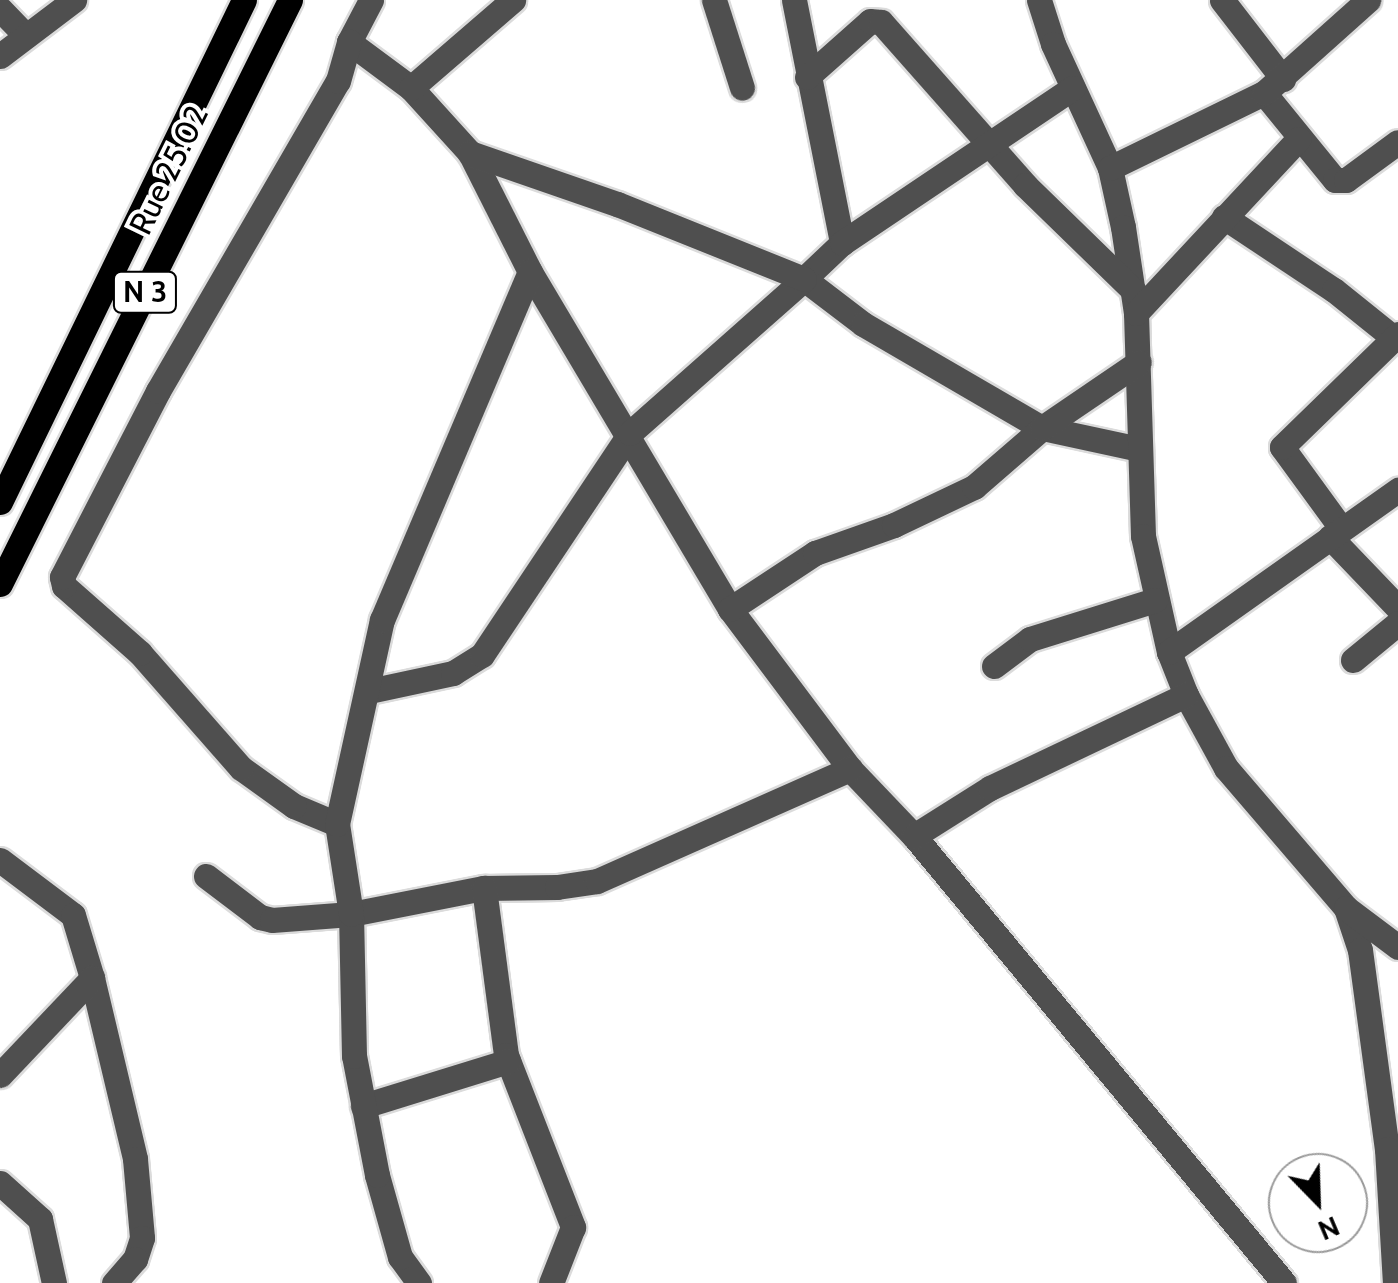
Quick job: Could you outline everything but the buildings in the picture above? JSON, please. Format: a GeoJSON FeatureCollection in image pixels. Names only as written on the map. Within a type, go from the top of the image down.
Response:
{"type":"FeatureCollection","features":[{"type":"Feature","properties":{"kind":"main road","name":"N 3"},"geometry":{"type":"LineString","coordinates":[[0,502],[244,0]]}},
{"type":"Feature","properties":{"kind":"main road","name":"Rue 25.02"},"geometry":{"type":"LineString","coordinates":[[0,584],[290,0]]}},
{"type":"Feature","properties":{"kind":"street"},"geometry":{"type":"LineString","coordinates":[[0,56],[73,0]]}},
{"type":"Feature","properties":{"kind":"street"},"geometry":{"type":"LineString","coordinates":[[338,824],[294,806],[241,768],[173,688],[64,586],[62,577],[158,391],[338,81],[349,42],[371,0]]}},
{"type":"Feature","properties":{"kind":"street"},"geometry":{"type":"LineString","coordinates":[[410,88],[513,0]]}},
{"type":"Feature","properties":{"kind":"street"},"geometry":{"type":"LineString","coordinates":[[714,0],[742,88]]}},
{"type":"Feature","properties":{"kind":"street"},"geometry":{"type":"LineString","coordinates":[[794,0],[842,242]]}},
{"type":"Feature","properties":{"kind":"street"},"geometry":{"type":"LineString","coordinates":[[1039,0],[1110,168],[1135,302],[1143,536],[1169,652],[1186,695],[1226,768],[1346,908],[1398,948]]}},
{"type":"Feature","properties":{"kind":"street"},"geometry":{"type":"LineString","coordinates":[[1222,0],[1274,86],[1298,138],[1330,175],[1341,181],[1398,142]]}},
{"type":"Feature","properties":{"kind":"street"},"geometry":{"type":"LineString","coordinates":[[1110,168],[1274,86],[1368,0]]}},
{"type":"Feature","properties":{"kind":"street"},"geometry":{"type":"LineString","coordinates":[[0,8],[24,34]]}},
{"type":"Feature","properties":{"kind":"street"},"geometry":{"type":"LineString","coordinates":[[807,77],[870,22],[878,20],[1135,302]]}},
{"type":"Feature","properties":{"kind":"street"},"geometry":{"type":"LineString","coordinates":[[349,42],[410,88],[470,153],[530,272],[630,433],[730,609],[850,769],[914,836],[1284,1283]]}},
{"type":"Feature","properties":{"kind":"street"},"geometry":{"type":"LineString","coordinates":[[368,691],[454,673],[482,654],[630,433],[842,242],[1074,88]]}},
{"type":"Feature","properties":{"kind":"street"},"geometry":{"type":"LineString","coordinates":[[1135,302],[1224,217],[1298,138]]}},
{"type":"Feature","properties":{"kind":"street"},"geometry":{"type":"LineString","coordinates":[[470,153],[663,221],[804,280],[863,324],[1042,428],[1139,449]]}},
{"type":"Feature","properties":{"kind":"street"},"geometry":{"type":"LineString","coordinates":[[1224,217],[1396,336],[1282,447],[1336,532],[1398,608]]}},
{"type":"Feature","properties":{"kind":"street"},"geometry":{"type":"LineString","coordinates":[[419,1283],[400,1257],[354,1056],[351,914],[338,824],[382,620],[530,272]]}},
{"type":"Feature","properties":{"kind":"street"},"geometry":{"type":"LineString","coordinates":[[730,609],[815,553],[894,525],[974,488],[1042,428],[1139,362]]}},
{"type":"Feature","properties":{"kind":"street"},"geometry":{"type":"LineString","coordinates":[[1169,652],[1398,490]]}},
{"type":"Feature","properties":{"kind":"street"},"geometry":{"type":"LineString","coordinates":[[994,666],[1030,639],[1155,600]]}},
{"type":"Feature","properties":{"kind":"street"},"geometry":{"type":"LineString","coordinates":[[1353,660],[1398,623]]}},
{"type":"Feature","properties":{"kind":"street"},"geometry":{"type":"LineString","coordinates":[[914,836],[990,788],[1186,695]]}},
{"type":"Feature","properties":{"kind":"street"},"geometry":{"type":"LineString","coordinates":[[206,876],[260,917],[351,914],[484,888],[556,887],[597,880],[850,769]]}},
{"type":"Feature","properties":{"kind":"street"},"geometry":{"type":"LineString","coordinates":[[0,860],[73,915],[92,978],[135,1158],[142,1238],[134,1259],[114,1283]]}},
{"type":"Feature","properties":{"kind":"street"},"geometry":{"type":"LineString","coordinates":[[484,888],[508,1061],[573,1227],[551,1283]]}},
{"type":"Feature","properties":{"kind":"street"},"geometry":{"type":"LineString","coordinates":[[1346,908],[1367,987],[1392,1150],[1395,1283]]}},
{"type":"Feature","properties":{"kind":"street"},"geometry":{"type":"LineString","coordinates":[[0,1075],[92,978]]}},
{"type":"Feature","properties":{"kind":"street"},"geometry":{"type":"LineString","coordinates":[[364,1106],[508,1061]]}},
{"type":"Feature","properties":{"kind":"street"},"geometry":{"type":"LineString","coordinates":[[0,1183],[40,1220],[54,1283]]}}]}
